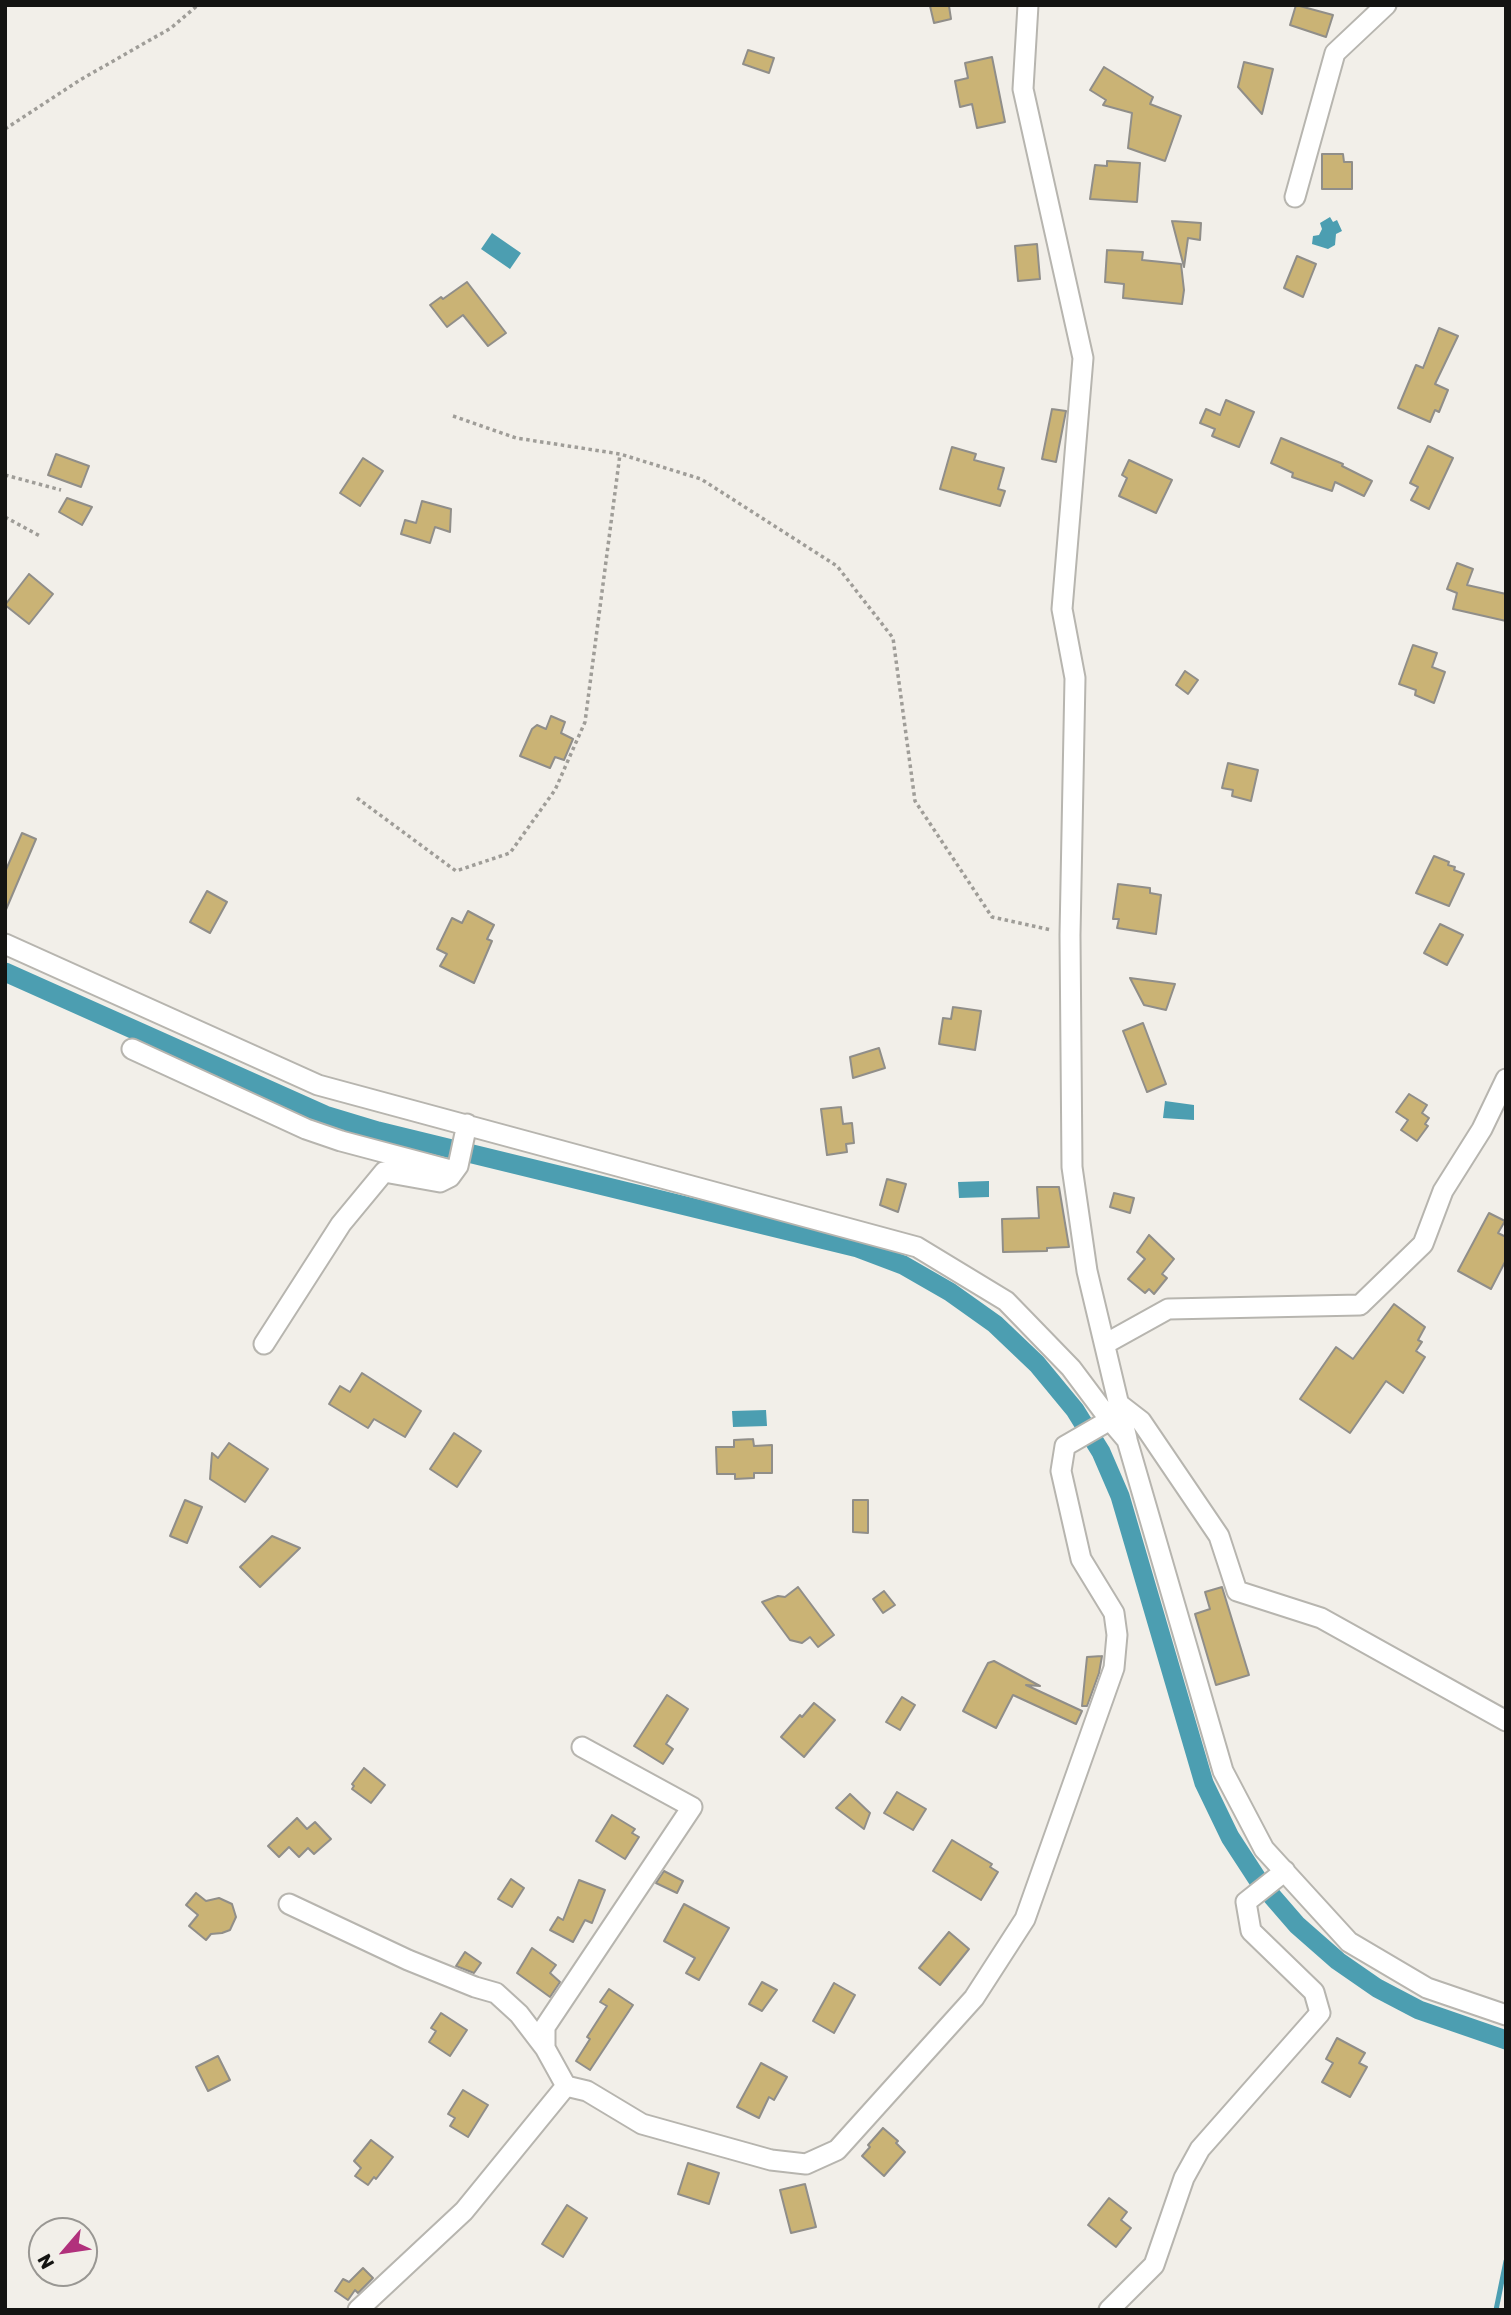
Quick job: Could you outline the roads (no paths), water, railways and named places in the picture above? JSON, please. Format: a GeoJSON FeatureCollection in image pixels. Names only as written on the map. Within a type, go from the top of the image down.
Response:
{"type":"FeatureCollection","features":[{"type":"Feature","properties":{"kind":"street"},"geometry":{"type":"LineString","coordinates":[[1028,5],[1023,89],[1083,358],[1062,609],[1075,678],[1070,934],[1072,1167],[1087,1271],[1105,1344],[1114,1412],[1127,1440],[1223,1771],[1264,1849],[1349,1942],[1427,1988],[1506,2015]]}},
{"type":"Feature","properties":{"kind":"street"},"geometry":{"type":"LineString","coordinates":[[1295,197],[1335,53],[1386,5]]}},
{"type":"Feature","properties":{"kind":"street"},"geometry":{"type":"LineString","coordinates":[[5,944],[318,1085],[917,1247],[1006,1301],[1114,1412],[1140,1420],[1219,1536],[1237,1591],[1321,1618],[1506,1721]]}},
{"type":"Feature","properties":{"kind":"street"},"geometry":{"type":"LineString","coordinates":[[132,1049],[306,1129],[353,1144],[456,1168]]}},
{"type":"Feature","properties":{"kind":"street"},"geometry":{"type":"LineString","coordinates":[[1105,1344],[1168,1309],[1360,1305],[1423,1244],[1443,1191],[1482,1129],[1506,1079]]}},
{"type":"Feature","properties":{"kind":"street"},"geometry":{"type":"LineString","coordinates":[[264,1344],[341,1224],[384,1172],[440,1182],[450,1177],[456,1168],[467,1124]]}},
{"type":"Feature","properties":{"kind":"street"},"geometry":{"type":"LineString","coordinates":[[289,1904],[408,1960],[496,1993],[519,2014],[545,2048],[566,2086],[587,2091],[642,2124],[771,2160],[806,2164],[837,2150],[974,1998],[1025,1919],[1114,1668],[1117,1635],[1114,1613],[1081,1559],[1060,1471],[1065,1446],[1114,1412]]}},
{"type":"Feature","properties":{"kind":"street"},"geometry":{"type":"LineString","coordinates":[[545,2048],[545,2027],[692,1807],[582,1747]]}},
{"type":"Feature","properties":{"kind":"street"},"geometry":{"type":"LineString","coordinates":[[1109,2310],[1154,2265],[1184,2178],[1200,2149],[1320,2013],[1314,1992],[1251,1931],[1246,1902],[1285,1871]]}},
{"type":"Feature","properties":{"kind":"street"},"geometry":{"type":"LineString","coordinates":[[358,2310],[464,2211],[566,2086]]}},
{"type":"Feature","properties":{"kind":"water"},"geometry":{"type":"Polygon","coordinates":[[[1330,217],[1333,222],[1337,220],[1342,231],[1336,234],[1335,245],[1328,249],[1312,244],[1313,236],[1319,235],[1322,229],[1320,223],[1330,217]]]}},
{"type":"Feature","properties":{"kind":"water"},"geometry":{"type":"Polygon","coordinates":[[[492,233],[521,253],[510,269],[481,249],[492,233]]]}},
{"type":"Feature","properties":{"kind":"water"},"geometry":{"type":"Polygon","coordinates":[[[1165,1101],[1194,1105],[1194,1120],[1163,1118],[1165,1101]]]}},
{"type":"Feature","properties":{"kind":"water"},"geometry":{"type":"Polygon","coordinates":[[[989,1181],[989,1197],[959,1198],[958,1182],[989,1181]]]}},
{"type":"Feature","properties":{"kind":"water"},"geometry":{"type":"Polygon","coordinates":[[[766,1410],[767,1426],[733,1427],[732,1411],[766,1410]]]}},
{"type":"Feature","properties":{"kind":"waterway"},"geometry":{"type":"LineString","coordinates":[[5,972],[325,1115],[378,1131],[858,1248],[903,1265],[950,1292],[995,1324],[1037,1364],[1075,1410],[1101,1452],[1120,1496],[1204,1783],[1230,1837],[1258,1880],[1297,1925],[1338,1961],[1377,1988],[1419,2010],[1506,2040]]}},
{"type":"Feature","properties":{"kind":"waterway"},"geometry":{"type":"LineString","coordinates":[[1496,2310],[1506,2261]]}}]}
